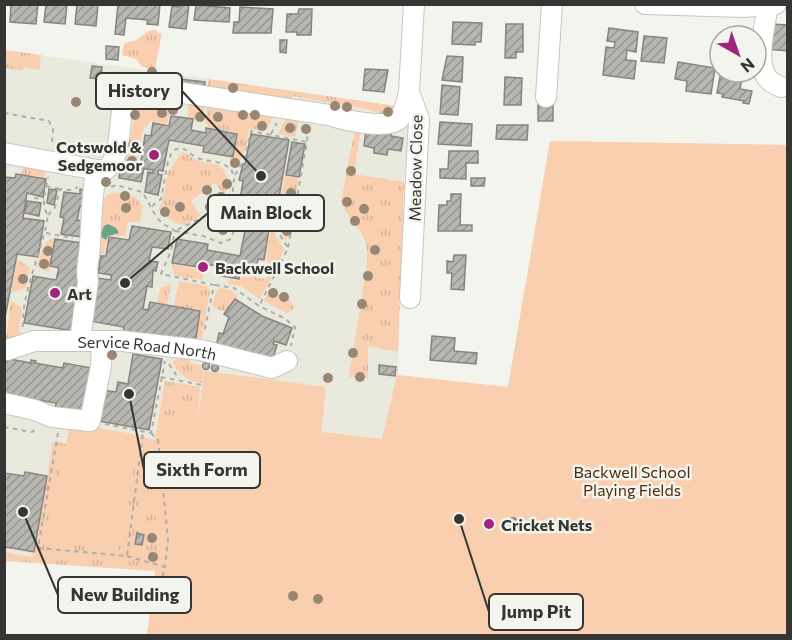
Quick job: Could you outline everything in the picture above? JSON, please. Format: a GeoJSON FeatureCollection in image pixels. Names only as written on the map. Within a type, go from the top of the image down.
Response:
{"type":"FeatureCollection","features":[{"type":"Feature","properties":{"kind":"street","name":"Meadow Close"},"geometry":{"type":"LineString","coordinates":[[410,297],[419,119],[409,92],[414,4]]}},
{"type":"Feature","properties":{"kind":"street"},"geometry":{"type":"LineString","coordinates":[[546,96],[552,4]]}},
{"type":"Feature","properties":{"kind":"street"},"geometry":{"type":"LineString","coordinates":[[645,4],[772,5],[761,50],[763,70],[769,80],[781,87]]}},
{"type":"Feature","properties":{"kind":"street"},"geometry":{"type":"LineString","coordinates":[[80,340],[88,281],[86,273],[94,185],[114,161],[128,92],[137,86],[328,115],[345,120],[390,124],[396,121],[403,112],[409,92]]}},
{"type":"Feature","properties":{"kind":"street"},"geometry":{"type":"LineString","coordinates":[[4,153],[51,160],[94,185]]}},
{"type":"Feature","properties":{"kind":"street","name":"Service Road North"},"geometry":{"type":"LineString","coordinates":[[7,350],[34,341],[122,341],[201,350],[272,368],[287,361]]}},
{"type":"Feature","properties":{"kind":"street"},"geometry":{"type":"LineString","coordinates":[[4,403],[35,410],[51,417],[90,421],[101,366],[102,341]]}},
{"type":"Feature","properties":{"kind":"path"},"geometry":{"type":"LineString","coordinates":[[4,113],[49,121],[53,129],[51,160],[44,200],[44,209],[48,215]]}},
{"type":"Feature","properties":{"kind":"path"},"geometry":{"type":"LineString","coordinates":[[175,231],[228,207],[233,197],[234,176],[244,160],[251,131],[307,142],[288,248],[260,306]]}},
{"type":"Feature","properties":{"kind":"path"},"geometry":{"type":"LineString","coordinates":[[152,206],[161,199],[168,161],[173,150],[181,148],[196,157],[219,162],[234,176]]}},
{"type":"Feature","properties":{"kind":"path"},"geometry":{"type":"LineString","coordinates":[[46,186],[70,190],[78,186],[116,185],[142,192],[163,224],[175,231],[221,243],[231,239],[237,220]]}},
{"type":"Feature","properties":{"kind":"path"},"geometry":{"type":"LineString","coordinates":[[34,341],[22,326],[32,269],[38,260],[48,215],[56,207],[60,189]]}},
{"type":"Feature","properties":{"kind":"path"},"geometry":{"type":"LineString","coordinates":[[34,198],[44,200]]}},
{"type":"Feature","properties":{"kind":"path"},"geometry":{"type":"LineString","coordinates":[[228,207],[237,220],[269,223],[279,232],[288,248]]}},
{"type":"Feature","properties":{"kind":"path"},"geometry":{"type":"LineString","coordinates":[[175,231],[171,251],[161,274],[234,288],[260,306],[284,318],[295,327],[287,361]]}},
{"type":"Feature","properties":{"kind":"path"},"geometry":{"type":"LineString","coordinates":[[45,232],[90,242]]}},
{"type":"Feature","properties":{"kind":"path"},"geometry":{"type":"LineString","coordinates":[[201,350],[214,285]]}},
{"type":"Feature","properties":{"kind":"path"},"geometry":{"type":"LineString","coordinates":[[151,433],[165,359],[180,380]]}},
{"type":"Feature","properties":{"kind":"path"},"geometry":{"type":"LineString","coordinates":[[161,377],[202,385]]}},
{"type":"Feature","properties":{"kind":"path"},"geometry":{"type":"LineString","coordinates":[[4,427],[32,432],[51,417],[58,433],[38,548],[127,556],[165,567]]}},
{"type":"Feature","properties":{"kind":"path"},"geometry":{"type":"LineString","coordinates":[[90,421],[151,433],[158,440],[168,539],[161,584],[164,596]]}},
{"type":"Feature","properties":{"kind":"path"},"geometry":{"type":"LineString","coordinates":[[127,556],[143,433]]}},
{"type":"Feature","properties":{"kind":"shaded area","name":"Backwell School"},"geometry":{"type":"Polygon","coordinates":[[[4,50],[412,108],[404,182],[398,375],[508,387],[550,141],[787,145],[787,635],[147,635],[156,571],[5,561],[4,50]]]}},
{"type":"Feature","properties":{"kind":"shaded area"},"geometry":{"type":"Polygon","coordinates":[[[108,224],[116,228],[119,233],[108,236],[106,240],[100,236],[104,226],[108,224]]]}},
{"type":"Feature","properties":{"kind":"green space"},"geometry":{"type":"Polygon","coordinates":[[[151,30],[162,33],[155,69],[142,67],[136,59],[122,55],[127,42],[138,39],[151,30]]]}},
{"type":"Feature","properties":{"kind":"green space"},"geometry":{"type":"Polygon","coordinates":[[[5,50],[41,55],[39,70],[24,67],[23,71],[5,68],[5,50]]]}},
{"type":"Feature","properties":{"kind":"green space"},"geometry":{"type":"Polygon","coordinates":[[[209,79],[396,106],[395,110],[387,116],[366,109],[292,96],[285,105],[207,93],[209,79]]]}},
{"type":"Feature","properties":{"kind":"green space"},"geometry":{"type":"Polygon","coordinates":[[[140,93],[179,99],[177,113],[170,112],[167,124],[151,121],[143,130],[136,163],[125,161],[140,93]]]}},
{"type":"Feature","properties":{"kind":"green space"},"geometry":{"type":"Polygon","coordinates":[[[188,100],[205,103],[203,120],[188,118],[188,100]]]}},
{"type":"Feature","properties":{"kind":"green space"},"geometry":{"type":"Polygon","coordinates":[[[208,101],[276,111],[266,131],[249,129],[243,156],[233,168],[230,165],[230,158],[234,158],[238,133],[208,127],[205,121],[208,101]]]}},
{"type":"Feature","properties":{"kind":"green space"},"geometry":{"type":"Polygon","coordinates":[[[289,112],[300,114],[295,137],[278,134],[289,112]]]}},
{"type":"Feature","properties":{"kind":"green space"},"geometry":{"type":"Polygon","coordinates":[[[361,129],[354,174],[404,182],[398,352],[368,346],[368,378],[349,377],[367,251],[362,234],[341,201],[354,134],[361,129]]]}},
{"type":"Feature","properties":{"kind":"green space","name":"Backwell School Playing Fields"},"geometry":{"type":"Polygon","coordinates":[[[550,141],[787,145],[787,635],[147,635],[159,541],[148,439],[155,440],[159,415],[198,418],[204,371],[326,387],[321,432],[382,439],[397,375],[508,387],[550,141]]]}},
{"type":"Feature","properties":{"kind":"green space"},"geometry":{"type":"Polygon","coordinates":[[[182,152],[199,161],[218,165],[225,171],[228,183],[224,195],[215,183],[191,201],[201,216],[185,225],[175,223],[158,210],[162,203],[168,172],[182,152]]]}},
{"type":"Feature","properties":{"kind":"green space"},"geometry":{"type":"Polygon","coordinates":[[[24,162],[45,169],[45,179],[21,175],[24,162]]]}},
{"type":"Feature","properties":{"kind":"green space"},"geometry":{"type":"Polygon","coordinates":[[[285,176],[299,178],[286,241],[276,223],[285,176]]]}},
{"type":"Feature","properties":{"kind":"green space"},"geometry":{"type":"Polygon","coordinates":[[[115,192],[135,197],[143,206],[140,222],[128,222],[126,236],[108,236],[104,254],[99,254],[97,207],[108,194],[115,192]]]}},
{"type":"Feature","properties":{"kind":"green space"},"geometry":{"type":"Polygon","coordinates":[[[271,229],[284,249],[278,264],[268,263],[266,258],[271,229]]]}},
{"type":"Feature","properties":{"kind":"green space"},"geometry":{"type":"Polygon","coordinates":[[[50,239],[55,239],[49,272],[36,266],[50,239]]]}},
{"type":"Feature","properties":{"kind":"green space"},"geometry":{"type":"Polygon","coordinates":[[[17,259],[30,268],[26,288],[11,293],[17,259]]]}},
{"type":"Feature","properties":{"kind":"green space"},"geometry":{"type":"Polygon","coordinates":[[[172,264],[204,270],[202,280],[174,275],[172,264]]]}},
{"type":"Feature","properties":{"kind":"green space"},"geometry":{"type":"Polygon","coordinates":[[[268,266],[277,267],[260,299],[240,286],[228,284],[229,279],[240,281],[242,271],[257,273],[256,278],[266,279],[268,266]]]}},
{"type":"Feature","properties":{"kind":"green space"},"geometry":{"type":"Polygon","coordinates":[[[179,281],[208,286],[210,290],[202,338],[196,343],[201,311],[174,306],[179,281]]]}},
{"type":"Feature","properties":{"kind":"green space"},"geometry":{"type":"Polygon","coordinates":[[[171,283],[167,305],[157,303],[160,288],[171,283]]]}},
{"type":"Feature","properties":{"kind":"green space"},"geometry":{"type":"Polygon","coordinates":[[[219,288],[231,290],[238,296],[226,312],[212,306],[219,288]]]}},
{"type":"Feature","properties":{"kind":"green space"},"geometry":{"type":"Polygon","coordinates":[[[275,290],[274,294],[286,296],[295,307],[287,313],[264,301],[268,293],[275,290]]]}},
{"type":"Feature","properties":{"kind":"green space"},"geometry":{"type":"Polygon","coordinates":[[[11,300],[22,308],[19,330],[22,335],[5,344],[11,300]]]}},
{"type":"Feature","properties":{"kind":"green space"},"geometry":{"type":"Polygon","coordinates":[[[182,355],[192,358],[190,363],[201,365],[201,370],[204,371],[202,383],[184,377],[175,367],[172,362],[182,355]]]}},
{"type":"Feature","properties":{"kind":"green space"},"geometry":{"type":"Polygon","coordinates":[[[165,381],[200,387],[198,418],[159,415],[165,381]]]}},
{"type":"Feature","properties":{"kind":"green space"},"geometry":{"type":"Polygon","coordinates":[[[70,423],[139,435],[118,552],[49,539],[70,423]]]}},
{"type":"Feature","properties":{"kind":"green space"},"geometry":{"type":"Polygon","coordinates":[[[139,435],[148,439],[159,541],[156,571],[5,561],[4,552],[33,557],[53,441],[66,444],[49,539],[118,552],[139,435]]]}},
{"type":"Feature","properties":{"kind":"building"},"geometry":{"type":"Polygon","coordinates":[[[11,4],[38,4],[36,24],[10,22],[11,4]]]}},
{"type":"Feature","properties":{"kind":"building"},"geometry":{"type":"Polygon","coordinates":[[[46,4],[67,4],[65,24],[44,22],[46,4]]]}},
{"type":"Feature","properties":{"kind":"building"},"geometry":{"type":"Polygon","coordinates":[[[77,4],[98,4],[96,26],[75,24],[77,4]]]}},
{"type":"Feature","properties":{"kind":"building"},"geometry":{"type":"Polygon","coordinates":[[[118,4],[160,4],[158,25],[147,24],[148,20],[126,18],[124,35],[115,34],[118,4]]]}},
{"type":"Feature","properties":{"kind":"building"},"geometry":{"type":"Polygon","coordinates":[[[179,4],[189,4],[186,29],[169,27],[172,6],[179,7],[179,4]]]}},
{"type":"Feature","properties":{"kind":"building"},"geometry":{"type":"Polygon","coordinates":[[[196,5],[230,8],[229,22],[194,20],[196,5]]]}},
{"type":"Feature","properties":{"kind":"building"},"geometry":{"type":"Polygon","coordinates":[[[240,7],[273,9],[271,33],[233,33],[234,22],[239,22],[240,7]]]}},
{"type":"Feature","properties":{"kind":"building"},"geometry":{"type":"Polygon","coordinates":[[[299,9],[312,9],[311,35],[286,32],[287,14],[298,14],[299,9]]]}},
{"type":"Feature","properties":{"kind":"building"},"geometry":{"type":"Polygon","coordinates":[[[453,22],[482,23],[481,42],[475,42],[475,45],[452,44],[453,22]]]}},
{"type":"Feature","properties":{"kind":"building"},"geometry":{"type":"Polygon","coordinates":[[[506,24],[523,24],[523,52],[516,52],[516,58],[505,58],[506,24]]]}},
{"type":"Feature","properties":{"kind":"building"},"geometry":{"type":"Polygon","coordinates":[[[769,24],[788,25],[788,51],[768,49],[769,24]]]}},
{"type":"Feature","properties":{"kind":"building"},"geometry":{"type":"Polygon","coordinates":[[[609,28],[638,32],[636,52],[627,50],[626,60],[636,61],[634,79],[603,75],[606,47],[614,48],[615,42],[607,41],[609,28]]]}},
{"type":"Feature","properties":{"kind":"building"},"geometry":{"type":"Polygon","coordinates":[[[644,36],[667,38],[664,63],[641,61],[644,36]]]}},
{"type":"Feature","properties":{"kind":"building"},"geometry":{"type":"Polygon","coordinates":[[[280,40],[287,40],[286,53],[280,52],[280,40]]]}},
{"type":"Feature","properties":{"kind":"building"},"geometry":{"type":"Polygon","coordinates":[[[106,46],[119,47],[118,60],[106,59],[106,46]]]}},
{"type":"Feature","properties":{"kind":"building"},"geometry":{"type":"Polygon","coordinates":[[[447,56],[463,57],[462,82],[442,80],[447,56]]]}},
{"type":"Feature","properties":{"kind":"building"},"geometry":{"type":"Polygon","coordinates":[[[678,62],[708,67],[708,84],[713,84],[711,94],[686,91],[687,81],[675,79],[678,62]]]}},
{"type":"Feature","properties":{"kind":"building"},"geometry":{"type":"Polygon","coordinates":[[[92,66],[102,67],[101,79],[90,78],[92,66]]]}},
{"type":"Feature","properties":{"kind":"building"},"geometry":{"type":"Polygon","coordinates":[[[365,69],[388,70],[384,92],[363,90],[365,69]]]}},
{"type":"Feature","properties":{"kind":"building"},"geometry":{"type":"Polygon","coordinates":[[[505,77],[522,78],[521,105],[504,105],[505,77]]]}},
{"type":"Feature","properties":{"kind":"building"},"geometry":{"type":"Polygon","coordinates":[[[179,79],[205,82],[204,92],[178,87],[179,79]]]}},
{"type":"Feature","properties":{"kind":"building"},"geometry":{"type":"Polygon","coordinates":[[[719,84],[741,84],[740,89],[752,91],[749,104],[722,97],[723,94],[717,93],[719,84]]]}},
{"type":"Feature","properties":{"kind":"building"},"geometry":{"type":"Polygon","coordinates":[[[442,85],[460,87],[458,115],[440,114],[442,85]]]}},
{"type":"Feature","properties":{"kind":"building"},"geometry":{"type":"Polygon","coordinates":[[[538,105],[553,105],[553,121],[538,121],[538,105]]]}},
{"type":"Feature","properties":{"kind":"building","name":"Cotswold & Sedgemoor"},"geometry":{"type":"Polygon","coordinates":[[[171,116],[193,119],[191,130],[206,133],[206,128],[237,134],[233,157],[203,152],[204,146],[169,140],[163,171],[158,172],[162,175],[158,195],[145,192],[148,172],[153,173],[153,170],[140,168],[145,135],[151,136],[153,123],[169,126],[171,116]]]}},
{"type":"Feature","properties":{"kind":"building"},"geometry":{"type":"Polygon","coordinates":[[[440,122],[472,124],[471,146],[438,144],[440,122]]]}},
{"type":"Feature","properties":{"kind":"building"},"geometry":{"type":"Polygon","coordinates":[[[497,125],[528,125],[527,140],[496,139],[497,125]]]}},
{"type":"Feature","properties":{"kind":"building"},"geometry":{"type":"Polygon","coordinates":[[[366,130],[403,138],[401,151],[388,149],[387,155],[374,153],[374,148],[364,146],[366,130]]]}},
{"type":"Feature","properties":{"kind":"building"},"geometry":{"type":"Polygon","coordinates":[[[251,134],[289,140],[275,220],[238,213],[243,181],[239,180],[251,134]]]}},
{"type":"Feature","properties":{"kind":"building"},"geometry":{"type":"Polygon","coordinates":[[[292,142],[305,144],[299,177],[286,175],[292,142]]]}},
{"type":"Feature","properties":{"kind":"building"},"geometry":{"type":"Polygon","coordinates":[[[449,151],[478,151],[478,163],[466,163],[466,179],[440,178],[440,169],[448,169],[449,151]]]}},
{"type":"Feature","properties":{"kind":"building"},"geometry":{"type":"Polygon","coordinates":[[[121,164],[144,168],[141,182],[119,178],[121,164]]]}},
{"type":"Feature","properties":{"kind":"building"},"geometry":{"type":"Polygon","coordinates":[[[16,174],[46,179],[43,197],[27,193],[23,218],[44,221],[38,257],[17,254],[4,323],[4,177],[15,178],[16,174]]]}},
{"type":"Feature","properties":{"kind":"building"},"geometry":{"type":"Polygon","coordinates":[[[471,178],[485,178],[484,186],[471,186],[471,178]]]}},
{"type":"Feature","properties":{"kind":"building"},"geometry":{"type":"Polygon","coordinates":[[[49,189],[57,190],[54,205],[47,203],[49,189]]]}},
{"type":"Feature","properties":{"kind":"building"},"geometry":{"type":"Polygon","coordinates":[[[80,189],[89,191],[86,208],[80,206],[77,220],[84,221],[81,237],[61,234],[64,218],[60,217],[64,192],[80,194],[80,189]]]}},
{"type":"Feature","properties":{"kind":"building"},"geometry":{"type":"Polygon","coordinates":[[[451,194],[461,194],[460,225],[472,225],[472,231],[438,231],[439,205],[447,205],[447,201],[451,201],[451,194]]]}},
{"type":"Feature","properties":{"kind":"building"},"geometry":{"type":"Polygon","coordinates":[[[27,201],[41,203],[39,216],[25,213],[27,201]]]}},
{"type":"Feature","properties":{"kind":"building"},"geometry":{"type":"Polygon","coordinates":[[[246,225],[269,229],[264,260],[258,259],[256,271],[240,268],[239,279],[216,275],[217,266],[205,264],[204,268],[172,263],[177,239],[208,244],[207,250],[240,256],[246,225]]]}},
{"type":"Feature","properties":{"kind":"building"},"geometry":{"type":"Polygon","coordinates":[[[132,226],[171,232],[168,249],[152,247],[149,261],[158,262],[156,271],[153,270],[152,287],[147,286],[143,309],[148,310],[150,302],[200,311],[195,345],[123,333],[124,327],[90,321],[97,278],[111,280],[111,275],[98,273],[101,256],[106,256],[109,237],[129,240],[132,226]]]}},
{"type":"Feature","properties":{"kind":"building","name":"Art"},"geometry":{"type":"Polygon","coordinates":[[[55,239],[88,244],[73,331],[24,323],[33,276],[56,280],[59,268],[50,266],[55,239]]]}},
{"type":"Feature","properties":{"kind":"building"},"geometry":{"type":"Polygon","coordinates":[[[454,255],[466,255],[464,290],[451,289],[452,273],[447,273],[447,261],[453,262],[454,255]]]}},
{"type":"Feature","properties":{"kind":"building"},"geometry":{"type":"Polygon","coordinates":[[[235,299],[262,316],[292,328],[286,345],[274,341],[273,344],[277,345],[272,361],[216,347],[219,333],[223,334],[229,317],[224,314],[235,299]]]}},
{"type":"Feature","properties":{"kind":"building"},"geometry":{"type":"Polygon","coordinates":[[[432,336],[455,338],[454,351],[477,353],[476,364],[430,360],[432,336]]]}},
{"type":"Feature","properties":{"kind":"building"},"geometry":{"type":"Polygon","coordinates":[[[133,354],[162,359],[149,430],[98,421],[103,390],[116,392],[118,382],[128,384],[133,354]]]}},
{"type":"Feature","properties":{"kind":"building"},"geometry":{"type":"Polygon","coordinates":[[[4,358],[31,363],[31,360],[36,361],[35,363],[63,368],[64,363],[92,368],[84,414],[55,409],[56,403],[4,394],[4,358]]]}},
{"type":"Feature","properties":{"kind":"building"},"geometry":{"type":"Polygon","coordinates":[[[206,362],[210,366],[206,370],[202,366],[206,362]]]}},
{"type":"Feature","properties":{"kind":"building"},"geometry":{"type":"Polygon","coordinates":[[[215,365],[218,368],[215,371],[212,368],[215,365]]]}},
{"type":"Feature","properties":{"kind":"building"},"geometry":{"type":"Polygon","coordinates":[[[379,365],[396,367],[395,376],[379,374],[379,365]]]}},
{"type":"Feature","properties":{"kind":"building"},"geometry":{"type":"Polygon","coordinates":[[[25,472],[47,476],[34,552],[6,547],[4,554],[4,473],[24,476],[25,472]]]}},
{"type":"Feature","properties":{"kind":"building"},"geometry":{"type":"Polygon","coordinates":[[[137,533],[144,535],[142,545],[135,544],[137,533]]]}},
{"type":"Feature","properties":{"kind":"place","name":"Cotswold & Sedgemoor"},"geometry":{"type":"Point","coordinates":[154,155]}},
{"type":"Feature","properties":{"kind":"place","name":"History"},"geometry":{"type":"Point","coordinates":[261,176]}},
{"type":"Feature","properties":{"kind":"place","name":"Backwell School"},"geometry":{"type":"Point","coordinates":[203,267]}},
{"type":"Feature","properties":{"kind":"place","name":"Main Block"},"geometry":{"type":"Point","coordinates":[125,283]}},
{"type":"Feature","properties":{"kind":"place","name":"Art"},"geometry":{"type":"Point","coordinates":[55,293]}},
{"type":"Feature","properties":{"kind":"place","name":"Sixth Form"},"geometry":{"type":"Point","coordinates":[129,394]}},
{"type":"Feature","properties":{"kind":"place","name":"New Building"},"geometry":{"type":"Point","coordinates":[23,512]}},
{"type":"Feature","properties":{"kind":"place","name":"Jump Pit"},"geometry":{"type":"Point","coordinates":[459,519]}},
{"type":"Feature","properties":{"kind":"place","name":"Cricket Nets"},"geometry":{"type":"Point","coordinates":[489,524]}}]}
